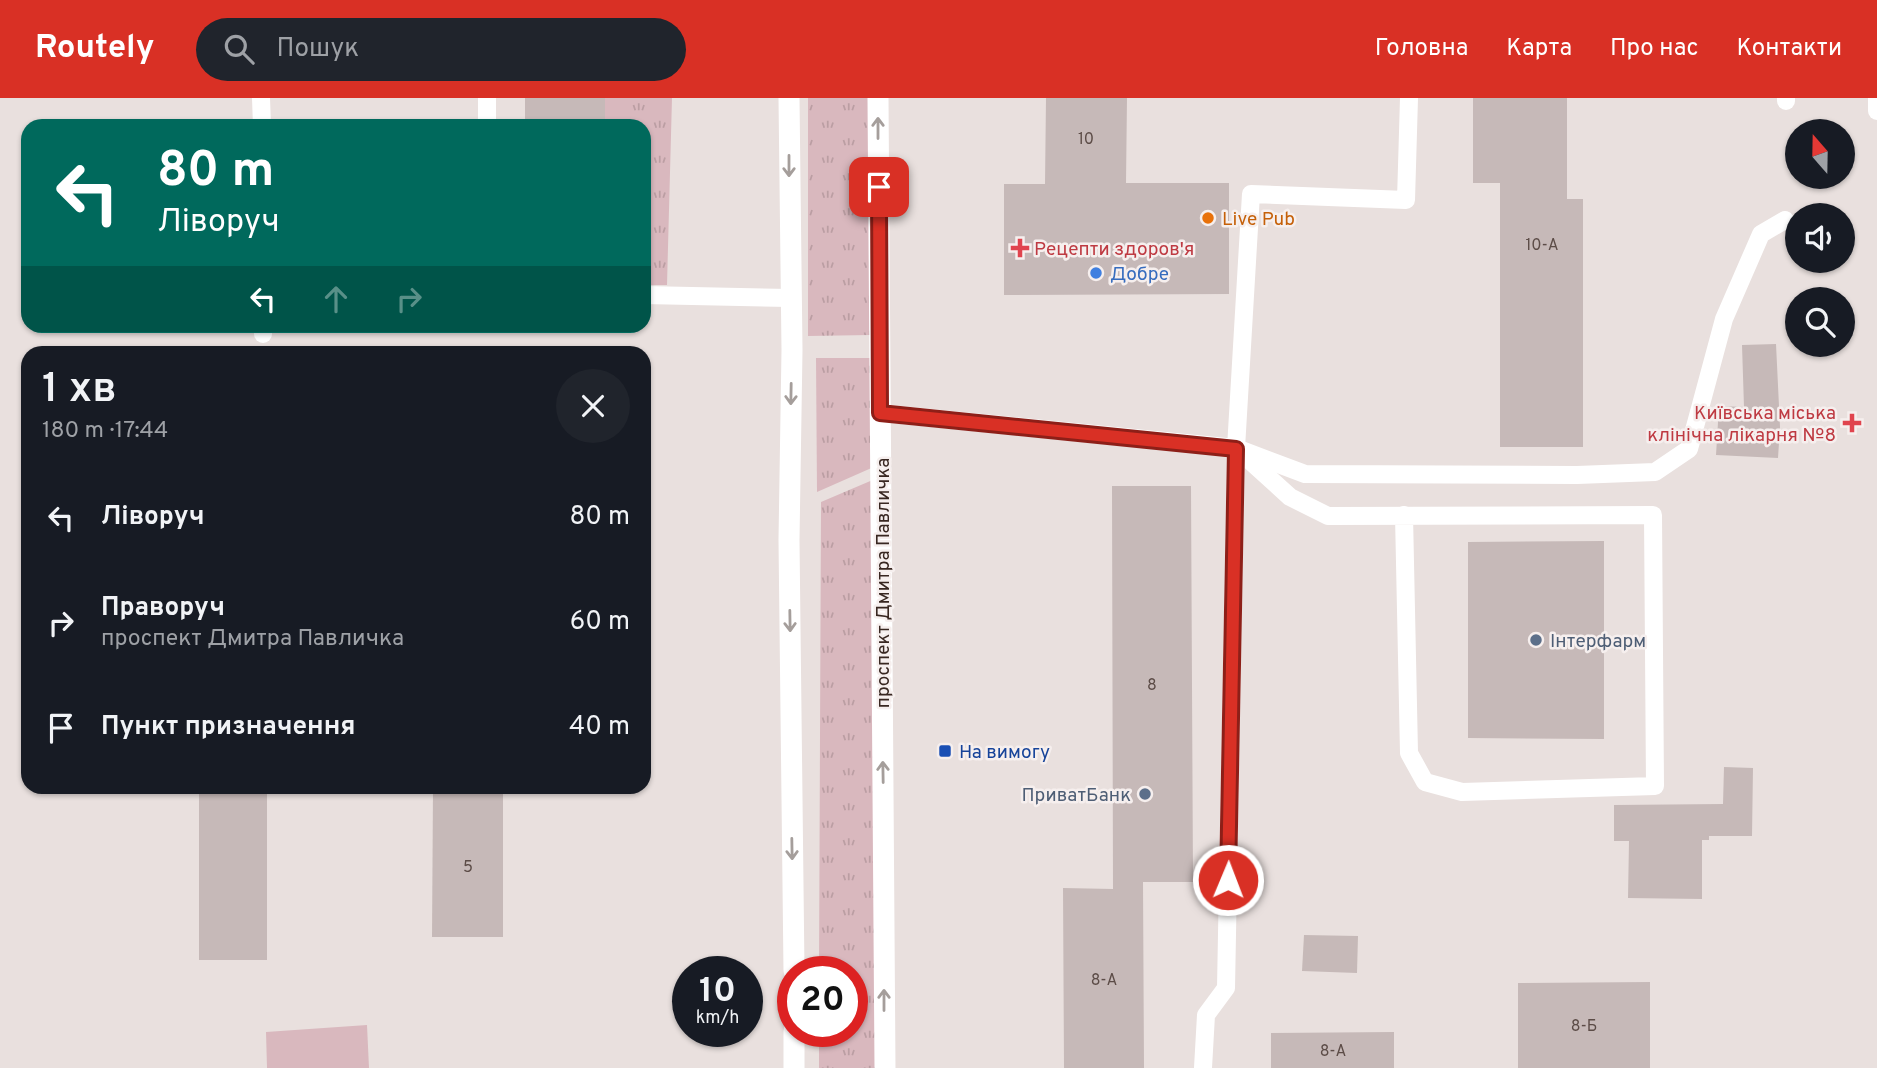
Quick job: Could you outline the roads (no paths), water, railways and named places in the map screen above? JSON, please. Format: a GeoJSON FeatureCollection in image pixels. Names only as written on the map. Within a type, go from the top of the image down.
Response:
{"type":"FeatureCollection","features":[{"type":"Feature","properties":{"kind":"street"},"geometry":{"type":"LineString","coordinates":[[789,98],[792,342],[789,540],[794,956]]}},
{"type":"Feature","properties":{"kind":"street","name":"проспект Дмитра Павличка"},"geometry":{"type":"LineString","coordinates":[[878,98],[885,1068]]}},
{"type":"Feature","properties":{"kind":"street"},"geometry":{"type":"LineString","coordinates":[[794,1047],[794,1068]]}},
{"type":"Feature","properties":{"kind":"lane"},"geometry":{"type":"LineString","coordinates":[[261,98],[262,119]]}},
{"type":"Feature","properties":{"kind":"lane"},"geometry":{"type":"LineString","coordinates":[[487,98],[487,119]]}},
{"type":"Feature","properties":{"kind":"lane"},"geometry":{"type":"LineString","coordinates":[[1203,1068],[1206,1015],[1226,988],[1236,449],[1251,194],[1406,200],[1409,98]]}},
{"type":"Feature","properties":{"kind":"lane"},"geometry":{"type":"LineString","coordinates":[[1877,98],[1877,111]]}},
{"type":"Feature","properties":{"kind":"lane"},"geometry":{"type":"LineString","coordinates":[[880,413],[1236,449],[1305,474],[1577,475],[1655,472],[1689,449],[1724,319],[1761,234],[1785,220]]}},
{"type":"Feature","properties":{"kind":"lane"},"geometry":{"type":"LineString","coordinates":[[651,295],[790,298]]}},
{"type":"Feature","properties":{"kind":"lane"},"geometry":{"type":"LineString","coordinates":[[1236,449],[1290,497],[1328,516],[1404,515],[1653,515],[1655,786],[1462,792],[1425,782],[1409,753],[1404,515]]}},
{"type":"Feature","properties":{"kind":"place","name":"Live Pub"},"geometry":{"type":"Point","coordinates":[1208,218]}},
{"type":"Feature","properties":{"kind":"place","name":"Рецепти здоров'я"},"geometry":{"type":"Point","coordinates":[1020,248]}},
{"type":"Feature","properties":{"kind":"place","name":"Добре"},"geometry":{"type":"Point","coordinates":[1096,273]}},
{"type":"Feature","properties":{"kind":"place","name":"Київська міська клінічна лікарня №8"},"geometry":{"type":"Point","coordinates":[1852,423]}},
{"type":"Feature","properties":{"kind":"place","name":"Інтерфарм"},"geometry":{"type":"Point","coordinates":[1536,640]}},
{"type":"Feature","properties":{"kind":"place","name":"На вимогу"},"geometry":{"type":"Point","coordinates":[945,751]}},
{"type":"Feature","properties":{"kind":"place","name":"ПриватБанк"},"geometry":{"type":"Point","coordinates":[1145,794]}}]}
